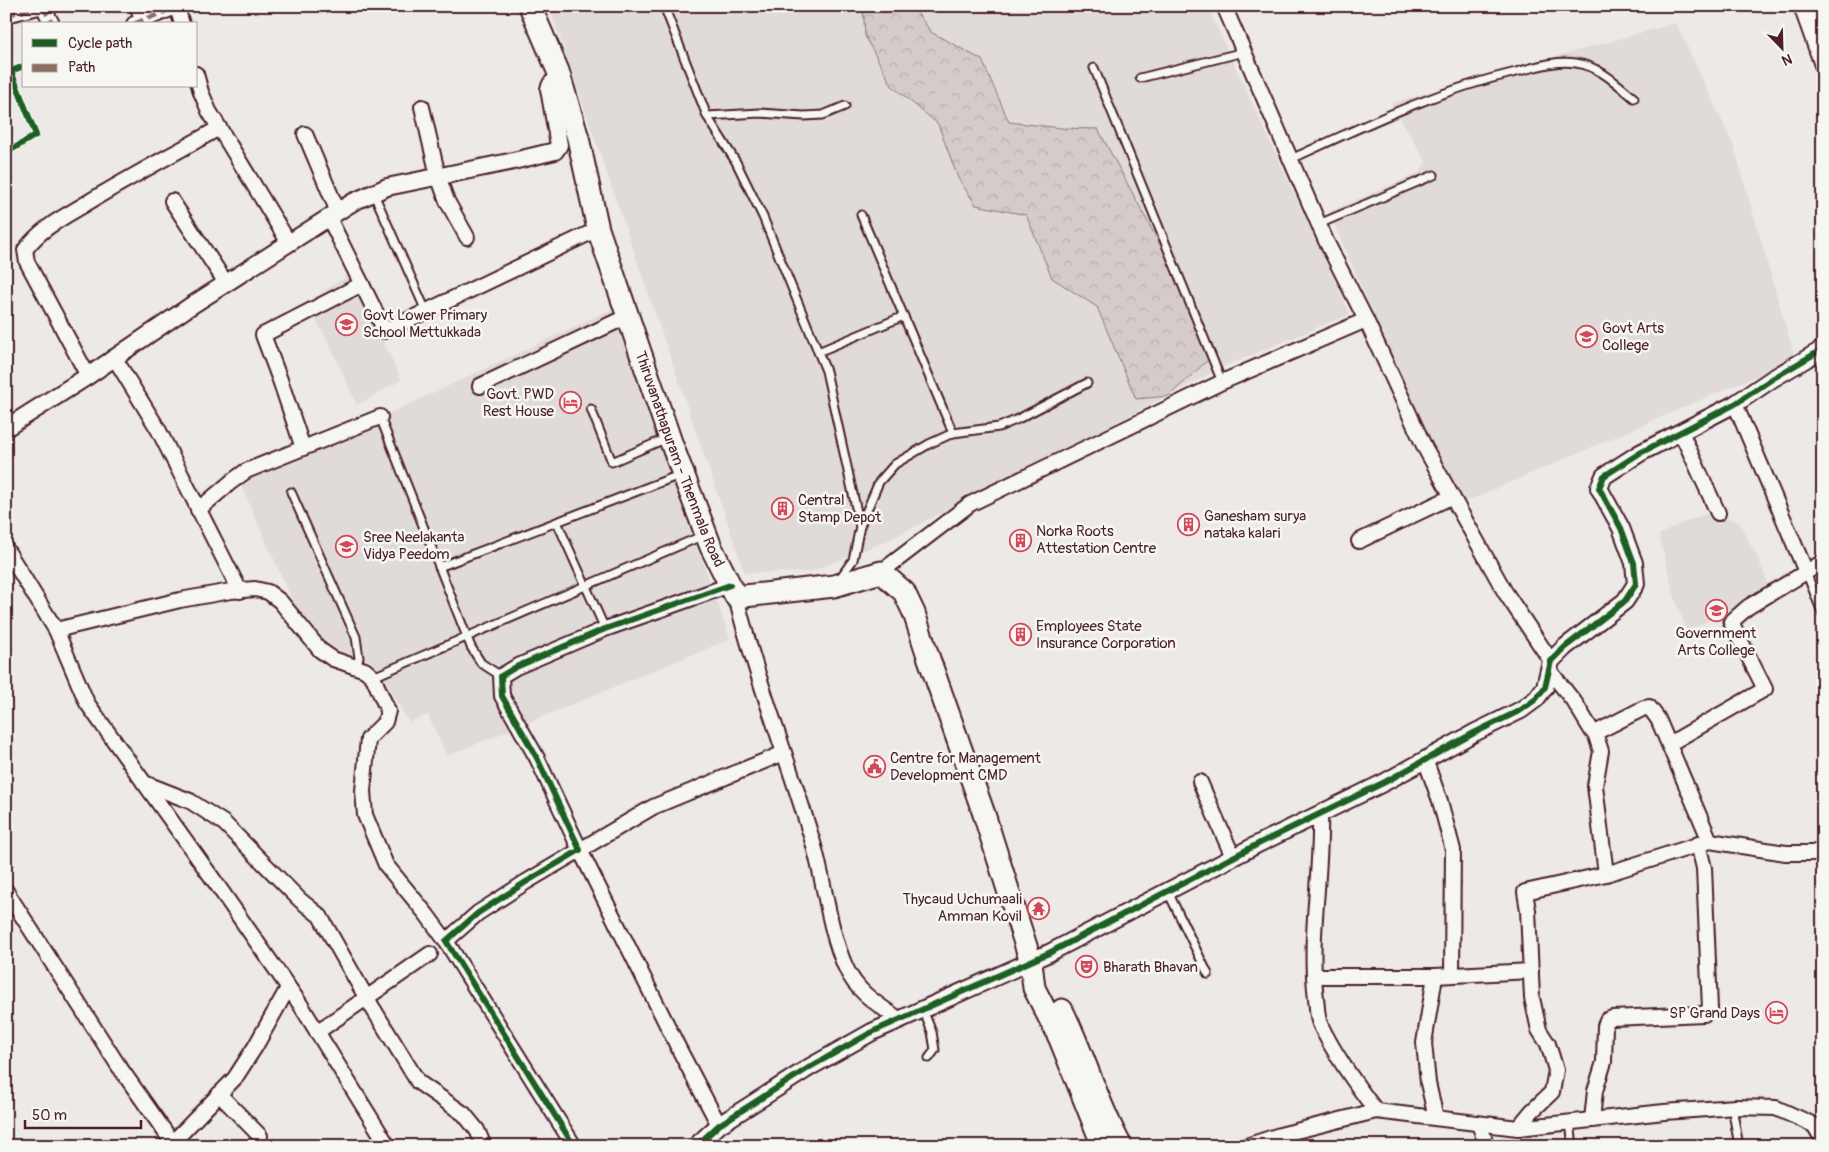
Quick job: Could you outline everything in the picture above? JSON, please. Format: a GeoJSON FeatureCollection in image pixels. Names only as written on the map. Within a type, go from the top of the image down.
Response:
{"type":"FeatureCollection","features":[{"type":"Feature","properties":{"kind":"main road","name":"Thiruvanathapuram - Thenmala Road"},"geometry":{"type":"LineString","coordinates":[[530,6],[560,77],[578,138],[598,229],[628,316],[683,474],[706,534],[733,591]]}},
{"type":"Feature","properties":{"kind":"main road"},"geometry":{"type":"LineString","coordinates":[[1814,6],[1823,27]]}},
{"type":"Feature","properties":{"kind":"main road"},"geometry":{"type":"LineString","coordinates":[[733,591],[834,586],[881,572],[904,592],[914,613],[984,814],[1031,962],[1034,988],[1060,1040],[1106,1145]]}},
{"type":"Feature","properties":{"kind":"street"},"geometry":{"type":"LineString","coordinates":[[6,15],[43,6],[51,22]]}},
{"type":"Feature","properties":{"kind":"street"},"geometry":{"type":"LineString","coordinates":[[137,6],[139,22],[178,7],[182,22]]}},
{"type":"Feature","properties":{"kind":"street"},"geometry":{"type":"LineString","coordinates":[[1224,6],[1319,224],[1425,448],[1505,592],[1550,666],[1595,733],[1601,751],[1595,786],[1606,874]]}},
{"type":"Feature","properties":{"kind":"street"},"geometry":{"type":"LineString","coordinates":[[1802,6],[1823,65]]}},
{"type":"Feature","properties":{"kind":"street"},"geometry":{"type":"LineString","coordinates":[[6,428],[353,202],[387,187],[509,162],[557,149],[558,145],[549,91],[551,84],[560,77]]}},
{"type":"Feature","properties":{"kind":"street"},"geometry":{"type":"LineString","coordinates":[[198,81],[209,111],[289,243]]}},
{"type":"Feature","properties":{"kind":"street"},"geometry":{"type":"LineString","coordinates":[[422,107],[438,176],[447,201],[467,237]]}},
{"type":"Feature","properties":{"kind":"street"},"geometry":{"type":"LineString","coordinates":[[88,376],[27,262],[25,250],[31,241],[48,226],[219,128]]}},
{"type":"Feature","properties":{"kind":"street"},"geometry":{"type":"LineString","coordinates":[[305,134],[333,215],[362,284],[385,331],[598,229]]}},
{"type":"Feature","properties":{"kind":"street"},"geometry":{"type":"LineString","coordinates":[[172,201],[226,283]]}},
{"type":"Feature","properties":{"kind":"street"},"geometry":{"type":"LineString","coordinates":[[303,448],[263,335],[362,284]]}},
{"type":"Feature","properties":{"kind":"street"},"geometry":{"type":"LineString","coordinates":[[480,386],[628,316]]}},
{"type":"Feature","properties":{"kind":"street"},"geometry":{"type":"LineString","coordinates":[[881,572],[970,504],[1222,382],[1366,320]]}},
{"type":"Feature","properties":{"kind":"street"},"geometry":{"type":"LineString","coordinates":[[696,1146],[719,1125],[810,1067],[872,1032],[1031,962],[1233,857],[1385,782],[1521,710],[1536,699],[1545,687],[1550,666],[1565,647],[1625,601],[1636,584],[1634,563],[1621,528],[1599,488],[1604,476],[1640,453],[1735,404],[1772,379],[1823,349]]}},
{"type":"Feature","properties":{"kind":"street"},"geometry":{"type":"LineString","coordinates":[[114,358],[158,429],[240,591]]}},
{"type":"Feature","properties":{"kind":"street"},"geometry":{"type":"LineString","coordinates":[[1735,404],[1806,572]]}},
{"type":"Feature","properties":{"kind":"street"},"geometry":{"type":"LineString","coordinates":[[198,510],[246,471],[380,417]]}},
{"type":"Feature","properties":{"kind":"street"},"geometry":{"type":"LineString","coordinates":[[1680,432],[1718,513]]}},
{"type":"Feature","properties":{"kind":"street"},"geometry":{"type":"LineString","coordinates":[[1360,541],[1451,497]]}},
{"type":"Feature","properties":{"kind":"street"},"geometry":{"type":"LineString","coordinates":[[6,549],[56,630],[87,703],[288,988],[388,1146]]}},
{"type":"Feature","properties":{"kind":"street"},"geometry":{"type":"LineString","coordinates":[[1669,744],[1765,689],[1731,622],[1748,607],[1781,589],[1823,562]]}},
{"type":"Feature","properties":{"kind":"street"},"geometry":{"type":"LineString","coordinates":[[56,630],[180,600],[255,589],[268,592],[280,601],[320,650],[333,659],[365,670],[373,677],[388,711],[385,722],[368,739],[363,790],[365,816],[386,865],[446,941],[574,1146]]}},
{"type":"Feature","properties":{"kind":"street"},"geometry":{"type":"LineString","coordinates":[[719,1125],[580,850],[537,758],[502,696],[501,676],[516,667],[605,629],[733,591],[761,687],[812,839],[834,934],[846,969],[860,991],[900,1020]]}},
{"type":"Feature","properties":{"kind":"street"},"geometry":{"type":"LineString","coordinates":[[1592,1120],[1595,1091],[1604,1062],[1605,1026],[1607,1020],[1612,1018],[1704,1014],[1710,1009],[1704,843],[1669,744],[1658,719],[1649,708],[1644,708],[1595,733]]}},
{"type":"Feature","properties":{"kind":"street"},"geometry":{"type":"LineString","coordinates":[[446,941],[478,913],[526,882],[653,807],[784,753]]}},
{"type":"Feature","properties":{"kind":"street"},"geometry":{"type":"LineString","coordinates":[[1424,760],[1440,801],[1453,850],[1452,975]]}},
{"type":"Feature","properties":{"kind":"street"},"geometry":{"type":"LineString","coordinates":[[1200,782],[1233,857]]}},
{"type":"Feature","properties":{"kind":"street"},"geometry":{"type":"LineString","coordinates":[[144,783],[190,801],[224,823],[300,900],[320,916],[366,997],[418,1082],[464,1114],[477,1130],[484,1146]]}},
{"type":"Feature","properties":{"kind":"street"},"geometry":{"type":"LineString","coordinates":[[1320,814],[1321,838],[1314,976],[1320,1023],[1354,1082],[1376,1111]]}},
{"type":"Feature","properties":{"kind":"street"},"geometry":{"type":"LineString","coordinates":[[1518,1128],[1552,1092],[1556,1070],[1548,1044],[1539,1030],[1532,998],[1528,910],[1525,892],[1606,874],[1704,843],[1786,854],[1813,854],[1823,849]]}},
{"type":"Feature","properties":{"kind":"street"},"geometry":{"type":"LineString","coordinates":[[6,891],[118,1066],[174,1144],[235,1078],[255,1047],[288,988]]}},
{"type":"Feature","properties":{"kind":"street"},"geometry":{"type":"LineString","coordinates":[[317,1032],[430,954]]}},
{"type":"Feature","properties":{"kind":"street"},"geometry":{"type":"LineString","coordinates":[[1314,976],[1435,976],[1530,971]]}},
{"type":"Feature","properties":{"kind":"street"},"geometry":{"type":"LineString","coordinates":[[1435,976],[1424,1043],[1428,1084],[1436,1118]]}},
{"type":"Feature","properties":{"kind":"street"},"geometry":{"type":"LineString","coordinates":[[220,1094],[260,1136]]}},
{"type":"Feature","properties":{"kind":"street"},"geometry":{"type":"LineString","coordinates":[[1246,1146],[1280,1135],[1376,1111],[1518,1128],[1664,1112],[1732,1107],[1776,1108],[1814,1125],[1823,1140]]}},
{"type":"Feature","properties":{"kind":"street"},"geometry":{"type":"LineString","coordinates":[[1479,1124],[1487,1146]]}},
{"type":"Feature","properties":{"kind":"lane"},"geometry":{"type":"LineString","coordinates":[[664,6],[707,116],[736,162],[763,217],[826,372],[860,526]]}},
{"type":"Feature","properties":{"kind":"lane"},"geometry":{"type":"LineString","coordinates":[[1140,78],[1244,52]]}},
{"type":"Feature","properties":{"kind":"lane"},"geometry":{"type":"LineString","coordinates":[[1292,159],[1436,95],[1489,78],[1558,62],[1577,63],[1595,69],[1634,98]]}},
{"type":"Feature","properties":{"kind":"lane"},"geometry":{"type":"LineString","coordinates":[[1094,68],[1222,382]]}},
{"type":"Feature","properties":{"kind":"lane"},"geometry":{"type":"LineString","coordinates":[[707,116],[760,114],[823,115],[845,106]]}},
{"type":"Feature","properties":{"kind":"lane"},"geometry":{"type":"LineString","coordinates":[[1319,224],[1434,175]]}},
{"type":"Feature","properties":{"kind":"lane"},"geometry":{"type":"LineString","coordinates":[[374,193],[426,311]]}},
{"type":"Feature","properties":{"kind":"lane"},"geometry":{"type":"LineString","coordinates":[[861,216],[953,433]]}},
{"type":"Feature","properties":{"kind":"lane"},"geometry":{"type":"LineString","coordinates":[[818,352],[904,316]]}},
{"type":"Feature","properties":{"kind":"lane"},"geometry":{"type":"LineString","coordinates":[[834,586],[853,560],[860,526],[879,482],[895,464],[928,444],[953,433],[999,427],[1018,419],[1086,383]]}},
{"type":"Feature","properties":{"kind":"lane"},"geometry":{"type":"LineString","coordinates":[[591,409],[612,462],[670,437]]}},
{"type":"Feature","properties":{"kind":"lane"},"geometry":{"type":"LineString","coordinates":[[380,417],[471,647],[482,663],[501,676]]}},
{"type":"Feature","properties":{"kind":"lane"},"geometry":{"type":"LineString","coordinates":[[439,566],[683,474]]}},
{"type":"Feature","properties":{"kind":"lane"},"geometry":{"type":"LineString","coordinates":[[291,492],[356,638],[359,658],[356,667]]}},
{"type":"Feature","properties":{"kind":"lane"},"geometry":{"type":"LineString","coordinates":[[556,522],[605,629]]}},
{"type":"Feature","properties":{"kind":"lane"},"geometry":{"type":"LineString","coordinates":[[373,677],[706,534]]}},
{"type":"Feature","properties":{"kind":"lane"},"geometry":{"type":"LineString","coordinates":[[1806,572],[1823,615]]}},
{"type":"Feature","properties":{"kind":"lane"},"geometry":{"type":"LineString","coordinates":[[1167,892],[1208,974]]}},
{"type":"Feature","properties":{"kind":"lane"},"geometry":{"type":"LineString","coordinates":[[923,1010],[932,1032],[935,1050],[929,1058]]}},
{"type":"Feature","properties":{"kind":"lane"},"geometry":{"type":"LineString","coordinates":[[1732,1107],[1739,1146]]}},
{"type":"Feature","properties":{"kind":"lane"},"geometry":{"type":"LineString","coordinates":[[1570,1123],[1573,1146]]}},
{"type":"Feature","properties":{"kind":"shaded area"},"geometry":{"type":"Polygon","coordinates":[[[549,6],[1207,6],[1350,314],[1225,366],[889,540],[810,572],[745,573],[549,6]]]}},
{"type":"Feature","properties":{"kind":"shaded area"},"geometry":{"type":"Polygon","coordinates":[[[1676,23],[1734,147],[1795,359],[1465,502],[1437,462],[1329,212],[1420,172],[1426,161],[1391,103],[1676,23]]]}},
{"type":"Feature","properties":{"kind":"shaded area","name":"Govt Lower Primary School Mettukkada"},"geometry":{"type":"Polygon","coordinates":[[[352,273],[401,380],[357,405],[328,341],[306,303],[352,273]]]}},
{"type":"Feature","properties":{"kind":"shaded area"},"geometry":{"type":"Polygon","coordinates":[[[614,308],[730,639],[447,756],[428,715],[409,722],[370,660],[329,652],[297,611],[239,481],[378,419],[614,308]]]}},
{"type":"Feature","properties":{"kind":"shaded area"},"geometry":{"type":"Polygon","coordinates":[[[1711,512],[1739,522],[1760,563],[1770,591],[1687,631],[1676,602],[1659,535],[1680,524],[1711,512]]]}},
{"type":"Feature","properties":{"kind":"green space"},"geometry":{"type":"Polygon","coordinates":[[[863,6],[912,6],[931,32],[982,60],[1009,122],[1061,128],[1098,129],[1176,274],[1208,360],[1169,396],[1136,399],[1097,307],[1052,278],[1026,215],[976,205],[958,178],[938,124],[892,86],[865,36],[863,6]]]}},
{"type":"Feature","properties":{"kind":"marked path"},"geometry":{"type":"LineString","coordinates":[[43,6],[51,22]]}},
{"type":"Feature","properties":{"kind":"marked path"},"geometry":{"type":"LineString","coordinates":[[6,15],[43,6]]}},
{"type":"Feature","properties":{"kind":"marked path"},"geometry":{"type":"LineString","coordinates":[[139,22],[178,6]]}},
{"type":"Feature","properties":{"kind":"cycle path"},"geometry":{"type":"LineString","coordinates":[[6,153],[36,135],[11,71],[22,67]]}},
{"type":"Feature","properties":{"kind":"cycle path"},"geometry":{"type":"LineString","coordinates":[[696,1146],[719,1125],[810,1067],[872,1032],[1049,953],[1260,843],[1385,782],[1474,733],[1521,710],[1536,699],[1545,687],[1551,661],[1565,647],[1625,601],[1636,584],[1634,563],[1621,528],[1599,488],[1604,476],[1640,453],[1735,404],[1772,379],[1823,349]]}},
{"type":"Feature","properties":{"kind":"cycle path"},"geometry":{"type":"LineString","coordinates":[[574,1146],[446,941],[478,913],[580,850],[537,758],[502,696],[501,676],[516,667],[605,629],[730,585]]}},
{"type":"Feature","properties":{"kind":"place","name":"Govt Lower Primary School Mettukkada"},"geometry":{"type":"Point","coordinates":[347,324]}},
{"type":"Feature","properties":{"kind":"place","name":"Govt Arts College"},"geometry":{"type":"Point","coordinates":[1586,337]}},
{"type":"Feature","properties":{"kind":"place","name":"Govt. PWD Rest House"},"geometry":{"type":"Point","coordinates":[570,403]}},
{"type":"Feature","properties":{"kind":"place","name":"Central Stamp Depot"},"geometry":{"type":"Point","coordinates":[782,509]}},
{"type":"Feature","properties":{"kind":"place","name":"Ganesham surya nataka kalari"},"geometry":{"type":"Point","coordinates":[1188,525]}},
{"type":"Feature","properties":{"kind":"place","name":"Norka Roots Attestation Centre"},"geometry":{"type":"Point","coordinates":[1020,540]}},
{"type":"Feature","properties":{"kind":"place","name":"Sree Neelakanta Vidya Peedom"},"geometry":{"type":"Point","coordinates":[347,546]}},
{"type":"Feature","properties":{"kind":"place","name":"Government Arts College"},"geometry":{"type":"Point","coordinates":[1716,610]}},
{"type":"Feature","properties":{"kind":"place","name":"Employees State Insurance Corporation"},"geometry":{"type":"Point","coordinates":[1020,635]}},
{"type":"Feature","properties":{"kind":"place","name":"Centre for Management Development CMD"},"geometry":{"type":"Point","coordinates":[874,767]}},
{"type":"Feature","properties":{"kind":"place","name":"Thycaud Uchumaali Amman Kovil"},"geometry":{"type":"Point","coordinates":[1038,908]}},
{"type":"Feature","properties":{"kind":"place","name":"Bharath Bhavan"},"geometry":{"type":"Point","coordinates":[1087,967]}},
{"type":"Feature","properties":{"kind":"place","name":"SP Grand Days"},"geometry":{"type":"Point","coordinates":[1776,1013]}}]}
